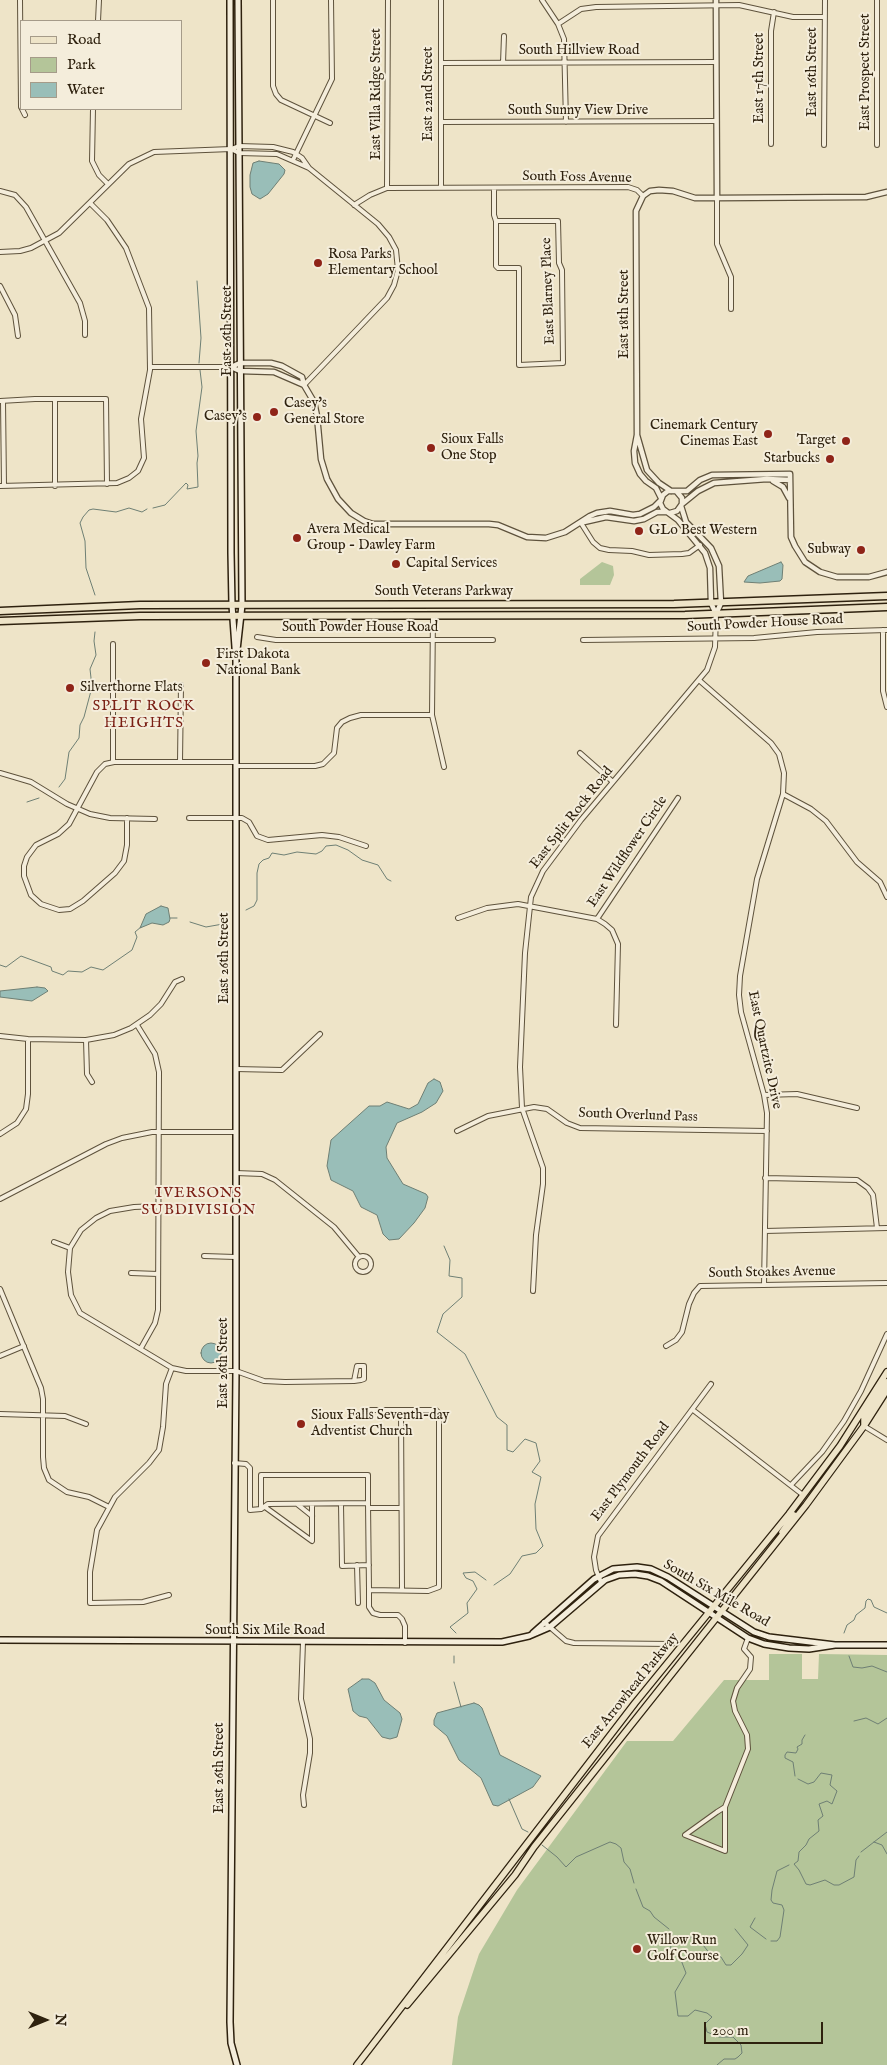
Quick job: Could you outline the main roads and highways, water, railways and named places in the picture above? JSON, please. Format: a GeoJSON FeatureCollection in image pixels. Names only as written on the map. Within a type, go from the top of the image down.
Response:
{"type":"FeatureCollection","features":[{"type":"Feature","properties":{"kind":"highway","name":"South Veterans Parkway"},"geometry":{"type":"LineString","coordinates":[[0,611],[124,606],[711,604],[887,596]]}},
{"type":"Feature","properties":{"kind":"highway","name":"South Veterans Parkway"},"geometry":{"type":"LineString","coordinates":[[0,621],[108,617],[716,614],[887,607]]}},
{"type":"Feature","properties":{"kind":"main road","name":"East 26th Street"},"geometry":{"type":"LineString","coordinates":[[230,0],[232,605],[236,661],[236,1371],[232,1642],[230,2034],[237,2065]]}},
{"type":"Feature","properties":{"kind":"main road","name":"East 26th Street"},"geometry":{"type":"LineString","coordinates":[[236,661],[242,605],[238,0]]}},
{"type":"Feature","properties":{"kind":"main road","name":"East Arrowhead Parkway"},"geometry":{"type":"LineString","coordinates":[[357,2065],[635,1703],[710,1613],[803,1495],[840,1446],[887,1372]]}},
{"type":"Feature","properties":{"kind":"main road"},"geometry":{"type":"LineString","coordinates":[[864,1426],[864,1418],[887,1382]]}},
{"type":"Feature","properties":{"kind":"main road","name":"East Arrowhead Parkway"},"geometry":{"type":"LineString","coordinates":[[389,2021],[397,2017],[466,1935],[723,1612],[864,1426],[887,1390]]}},
{"type":"Feature","properties":{"kind":"main road"},"geometry":{"type":"LineString","coordinates":[[778,1541],[784,1526],[804,1502],[805,1498],[803,1495]]}},
{"type":"Feature","properties":{"kind":"main road","name":"South Six Mile Road"},"geometry":{"type":"LineString","coordinates":[[529,1636],[598,1576],[613,1569],[638,1567],[651,1569],[694,1592],[754,1632],[769,1637],[835,1645],[887,1645]]}},
{"type":"Feature","properties":{"kind":"main road","name":"South Six Mile Road"},"geometry":{"type":"LineString","coordinates":[[0,1640],[502,1642],[529,1636],[550,1627],[601,1582],[619,1575],[648,1576],[660,1581],[748,1638],[772,1646],[808,1649],[835,1645]]}},
{"type":"Feature","properties":{"kind":"water"},"geometry":{"type":"Polygon","coordinates":[[[259,161],[279,164],[285,170],[268,194],[260,199],[252,194],[250,187],[253,163],[259,161]]]}},
{"type":"Feature","properties":{"kind":"water"},"geometry":{"type":"Polygon","coordinates":[[[781,562],[783,565],[782,579],[780,581],[744,582],[748,576],[781,562]]]}},
{"type":"Feature","properties":{"kind":"water"},"geometry":{"type":"Polygon","coordinates":[[[161,906],[168,908],[169,922],[163,925],[152,923],[140,928],[146,914],[161,906]]]}},
{"type":"Feature","properties":{"kind":"water"},"geometry":{"type":"Polygon","coordinates":[[[37,987],[45,988],[48,991],[32,1001],[0,997],[0,991],[37,987]]]}},
{"type":"Feature","properties":{"kind":"water"},"geometry":{"type":"Polygon","coordinates":[[[434,1079],[440,1082],[443,1091],[436,1103],[422,1112],[397,1123],[386,1147],[387,1158],[403,1184],[426,1194],[428,1197],[425,1208],[414,1223],[399,1239],[389,1240],[383,1234],[377,1215],[361,1207],[353,1191],[331,1180],[327,1166],[331,1140],[369,1106],[380,1106],[387,1102],[409,1109],[418,1104],[428,1083],[434,1079]]]}},
{"type":"Feature","properties":{"kind":"water"},"geometry":{"type":"Polygon","coordinates":[[[211,1343],[218,1346],[221,1353],[218,1360],[211,1363],[204,1360],[201,1353],[204,1346],[211,1343]]]}},
{"type":"Feature","properties":{"kind":"water"},"geometry":{"type":"Polygon","coordinates":[[[362,1679],[369,1679],[375,1683],[384,1700],[400,1713],[402,1719],[397,1737],[390,1739],[382,1737],[367,1718],[359,1716],[353,1711],[348,1689],[362,1679]]]}},
{"type":"Feature","properties":{"kind":"water"},"geometry":{"type":"Polygon","coordinates":[[[474,1703],[482,1708],[500,1755],[541,1776],[533,1787],[498,1806],[493,1805],[481,1778],[459,1760],[447,1736],[434,1725],[437,1713],[474,1703]]]}},
{"type":"Feature","properties":{"kind":"waterway"},"geometry":{"type":"LineString","coordinates":[[197,281],[201,338],[199,363]]}},
{"type":"Feature","properties":{"kind":"waterway"},"geometry":{"type":"LineString","coordinates":[[153,508],[165,505],[186,483],[188,485],[187,489],[198,487],[196,431],[202,387],[200,370]]}},
{"type":"Feature","properties":{"kind":"waterway"},"geometry":{"type":"LineString","coordinates":[[95,595],[86,568],[85,541],[80,523],[83,517],[89,510],[93,509],[116,512],[129,508],[142,512],[147,509]]}},
{"type":"Feature","properties":{"kind":"waterway"},"geometry":{"type":"LineString","coordinates":[[59,787],[65,779],[69,752],[79,738],[80,725],[92,687],[90,669],[96,655],[95,632]]}},
{"type":"Feature","properties":{"kind":"waterway"},"geometry":{"type":"LineString","coordinates":[[27,802],[39,798]]}},
{"type":"Feature","properties":{"kind":"waterway"},"geometry":{"type":"LineString","coordinates":[[246,910],[254,906],[257,900],[259,864],[269,858],[272,853],[284,855],[297,852],[316,854],[326,846],[336,845],[348,850],[362,860],[378,865],[387,879],[391,881]]}},
{"type":"Feature","properties":{"kind":"waterway"},"geometry":{"type":"LineString","coordinates":[[170,918],[177,918]]}},
{"type":"Feature","properties":{"kind":"waterway"},"geometry":{"type":"LineString","coordinates":[[190,922],[206,927],[223,924]]}},
{"type":"Feature","properties":{"kind":"waterway"},"geometry":{"type":"LineString","coordinates":[[0,965],[6,967],[21,956],[51,967],[52,971],[63,975],[68,971],[82,972],[91,967],[103,970],[132,950],[137,937],[135,932],[141,927]]}},
{"type":"Feature","properties":{"kind":"waterway"},"geometry":{"type":"LineString","coordinates":[[444,1246],[450,1260],[449,1276],[462,1278],[462,1297],[443,1314],[437,1332],[465,1354],[497,1417],[507,1425],[507,1450],[513,1452],[525,1439],[536,1443],[540,1461],[532,1472],[541,1477],[535,1504],[536,1529],[543,1546],[536,1553],[522,1556],[510,1574],[494,1585]]}},
{"type":"Feature","properties":{"kind":"waterway"},"geometry":{"type":"LineString","coordinates":[[456,1633],[450,1627],[468,1613],[467,1603],[477,1589],[473,1581],[466,1578],[463,1573],[475,1572],[486,1580]]}},
{"type":"Feature","properties":{"kind":"waterway"},"geometry":{"type":"LineString","coordinates":[[844,1633],[847,1625],[865,1608],[868,1599],[871,1600],[874,1607],[887,1613]]}},
{"type":"Feature","properties":{"kind":"waterway"},"geometry":{"type":"LineString","coordinates":[[454,1656],[454,1663]]}},
{"type":"Feature","properties":{"kind":"waterway"},"geometry":{"type":"LineString","coordinates":[[849,1656],[853,1667],[872,1666],[887,1672]]}},
{"type":"Feature","properties":{"kind":"waterway"},"geometry":{"type":"LineString","coordinates":[[454,1682],[461,1707]]}},
{"type":"Feature","properties":{"kind":"waterway"},"geometry":{"type":"LineString","coordinates":[[854,1721],[866,1718],[878,1724],[887,1718]]}},
{"type":"Feature","properties":{"kind":"waterway"},"geometry":{"type":"LineString","coordinates":[[795,1776],[793,1762],[785,1758],[785,1755],[787,1752],[796,1753],[797,1747],[802,1744],[805,1735]]}},
{"type":"Feature","properties":{"kind":"waterway"},"geometry":{"type":"LineString","coordinates":[[798,1779],[808,1784],[814,1782],[821,1773],[832,1775],[830,1785],[837,1791],[832,1804],[827,1801],[819,1804],[823,1816],[818,1820],[819,1831],[809,1839],[799,1852],[798,1861],[794,1864],[806,1884],[810,1885],[825,1880],[834,1885],[839,1885],[854,1877],[856,1860],[859,1856]]}},
{"type":"Feature","properties":{"kind":"waterway"},"geometry":{"type":"LineString","coordinates":[[509,1799],[522,1829],[528,1832]]}},
{"type":"Feature","properties":{"kind":"waterway"},"geometry":{"type":"LineString","coordinates":[[861,1852],[887,1832]]}},
{"type":"Feature","properties":{"kind":"waterway"},"geometry":{"type":"LineString","coordinates":[[542,1845],[566,1867],[576,1857],[610,1842],[616,1844],[621,1848],[624,1862],[630,1869],[634,1883]]}},
{"type":"Feature","properties":{"kind":"waterway"},"geometry":{"type":"LineString","coordinates":[[874,1842],[882,1845],[887,1854]]}},
{"type":"Feature","properties":{"kind":"waterway"},"geometry":{"type":"LineString","coordinates":[[771,1941],[777,1941],[780,1937],[784,1910],[782,1905],[773,1903],[771,1900],[772,1890],[777,1871],[789,1865]]}},
{"type":"Feature","properties":{"kind":"waterway"},"geometry":{"type":"LineString","coordinates":[[636,1889],[643,1907],[669,1929]]}},
{"type":"Feature","properties":{"kind":"waterway"},"geometry":{"type":"LineString","coordinates":[[755,1918],[750,1927],[766,1939]]}},
{"type":"Feature","properties":{"kind":"waterway"},"geometry":{"type":"LineString","coordinates":[[717,2065],[724,2059],[735,2059],[738,2057],[742,2053],[741,2045],[733,2037],[719,2037],[707,2032],[705,2024],[712,2017],[707,2013],[695,2010],[688,2016],[678,2016],[675,1992],[686,1973],[681,1960],[671,1952],[670,1948],[673,1942],[693,1937],[700,1941],[710,1954],[721,1957],[726,1965],[731,1965],[748,1945],[735,1929]]}},
{"type":"Feature","properties":{"kind":"waterway"},"geometry":{"type":"LineString","coordinates":[[670,1933],[673,1941]]}},
{"type":"Feature","properties":{"kind":"place","name":"Rosa Parks Elementary School"},"geometry":{"type":"Point","coordinates":[318,263]}},
{"type":"Feature","properties":{"kind":"place","name":"Casey's General Store"},"geometry":{"type":"Point","coordinates":[274,412]}},
{"type":"Feature","properties":{"kind":"place","name":"Casey's"},"geometry":{"type":"Point","coordinates":[257,417]}},
{"type":"Feature","properties":{"kind":"place","name":"Cinemark Century Cinemas East"},"geometry":{"type":"Point","coordinates":[768,434]}},
{"type":"Feature","properties":{"kind":"place","name":"Target"},"geometry":{"type":"Point","coordinates":[846,441]}},
{"type":"Feature","properties":{"kind":"place","name":"Sioux Falls One Stop"},"geometry":{"type":"Point","coordinates":[431,448]}},
{"type":"Feature","properties":{"kind":"place","name":"Starbucks"},"geometry":{"type":"Point","coordinates":[830,459]}},
{"type":"Feature","properties":{"kind":"place","name":"GLo Best Western"},"geometry":{"type":"Point","coordinates":[639,531]}},
{"type":"Feature","properties":{"kind":"place","name":"Avera Medical Group - Dawley Farm"},"geometry":{"type":"Point","coordinates":[297,538]}},
{"type":"Feature","properties":{"kind":"place","name":"Subway"},"geometry":{"type":"Point","coordinates":[861,550]}},
{"type":"Feature","properties":{"kind":"place","name":"Capital Services"},"geometry":{"type":"Point","coordinates":[396,564]}},
{"type":"Feature","properties":{"kind":"place","name":"First Dakota National Bank"},"geometry":{"type":"Point","coordinates":[206,663]}},
{"type":"Feature","properties":{"kind":"place","name":"Silverthorne Flats"},"geometry":{"type":"Point","coordinates":[70,688]}},
{"type":"Feature","properties":{"kind":"place","name":"Sioux Falls Seventh-day Adventist Church"},"geometry":{"type":"Point","coordinates":[301,1424]}},
{"type":"Feature","properties":{"kind":"place","name":"Willow Run Golf Course"},"geometry":{"type":"Point","coordinates":[637,1949]}},
{"type":"Feature","properties":{"kind":"district","name":"SPLIT ROCK HEIGHTS"},"geometry":{"type":"Point","coordinates":[144,716]}},
{"type":"Feature","properties":{"kind":"district","name":"IVERSONS SUBDIVISION"},"geometry":{"type":"Point","coordinates":[199,1202]}}]}
